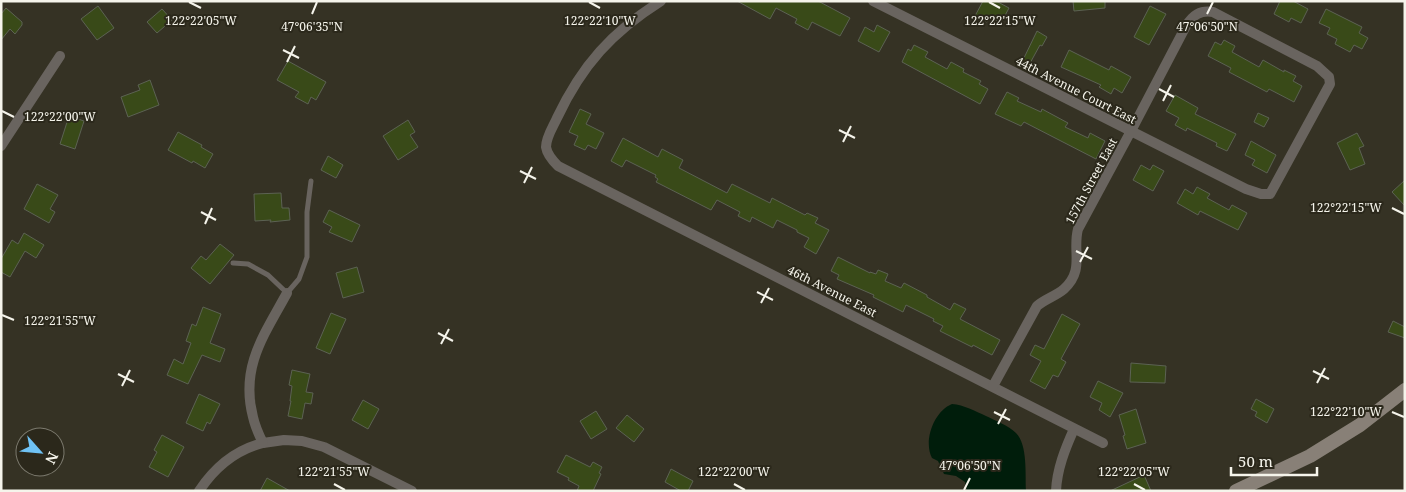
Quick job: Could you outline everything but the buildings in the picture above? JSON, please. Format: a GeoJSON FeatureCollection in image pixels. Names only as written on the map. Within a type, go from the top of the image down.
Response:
{"type":"FeatureCollection","features":[{"type":"Feature","properties":{"kind":"main road"},"geometry":{"type":"LineString","coordinates":[[1236,491],[1310,456],[1360,425],[1405,390]]}},
{"type":"Feature","properties":{"kind":"street","name":"46th Avenue East"},"geometry":{"type":"LineString","coordinates":[[661,1],[613,37],[599,51],[581,75],[565,101],[546,141],[546,149],[558,166],[1103,443]]}},
{"type":"Feature","properties":{"kind":"street","name":"44th Avenue Court East"},"geometry":{"type":"LineString","coordinates":[[873,1],[1246,189],[1261,194],[1270,194]]}},
{"type":"Feature","properties":{"kind":"street","name":"157th Street East"},"geometry":{"type":"LineString","coordinates":[[993,386],[1037,306],[1065,288],[1073,276],[1077,266],[1076,242],[1078,229],[1190,21],[1199,12],[1213,12],[1317,66],[1329,77],[1330,84],[1270,194]]}},
{"type":"Feature","properties":{"kind":"street"},"geometry":{"type":"LineString","coordinates":[[1,146],[60,56]]}},
{"type":"Feature","properties":{"kind":"street"},"geometry":{"type":"LineString","coordinates":[[263,443],[253,419],[249,382],[252,365],[262,338],[287,293]]}},
{"type":"Feature","properties":{"kind":"street"},"geometry":{"type":"LineString","coordinates":[[1056,491],[1056,480],[1064,451],[1074,429]]}},
{"type":"Feature","properties":{"kind":"street"},"geometry":{"type":"LineString","coordinates":[[199,491],[211,474],[236,454],[252,446],[284,440],[302,441],[324,448],[412,491]]}},
{"type":"Feature","properties":{"kind":"lane"},"geometry":{"type":"LineString","coordinates":[[233,263],[248,264],[268,275],[287,293],[299,279],[307,257],[311,181]]}},
{"type":"Feature","properties":{"kind":"shaded area"},"geometry":{"type":"Polygon","coordinates":[[[952,404],[974,410],[1006,425],[1016,433],[1020,438],[1024,452],[1026,491],[967,491],[965,482],[956,476],[944,474],[938,461],[932,458],[929,443],[935,420],[940,413],[952,404]]]}}]}
